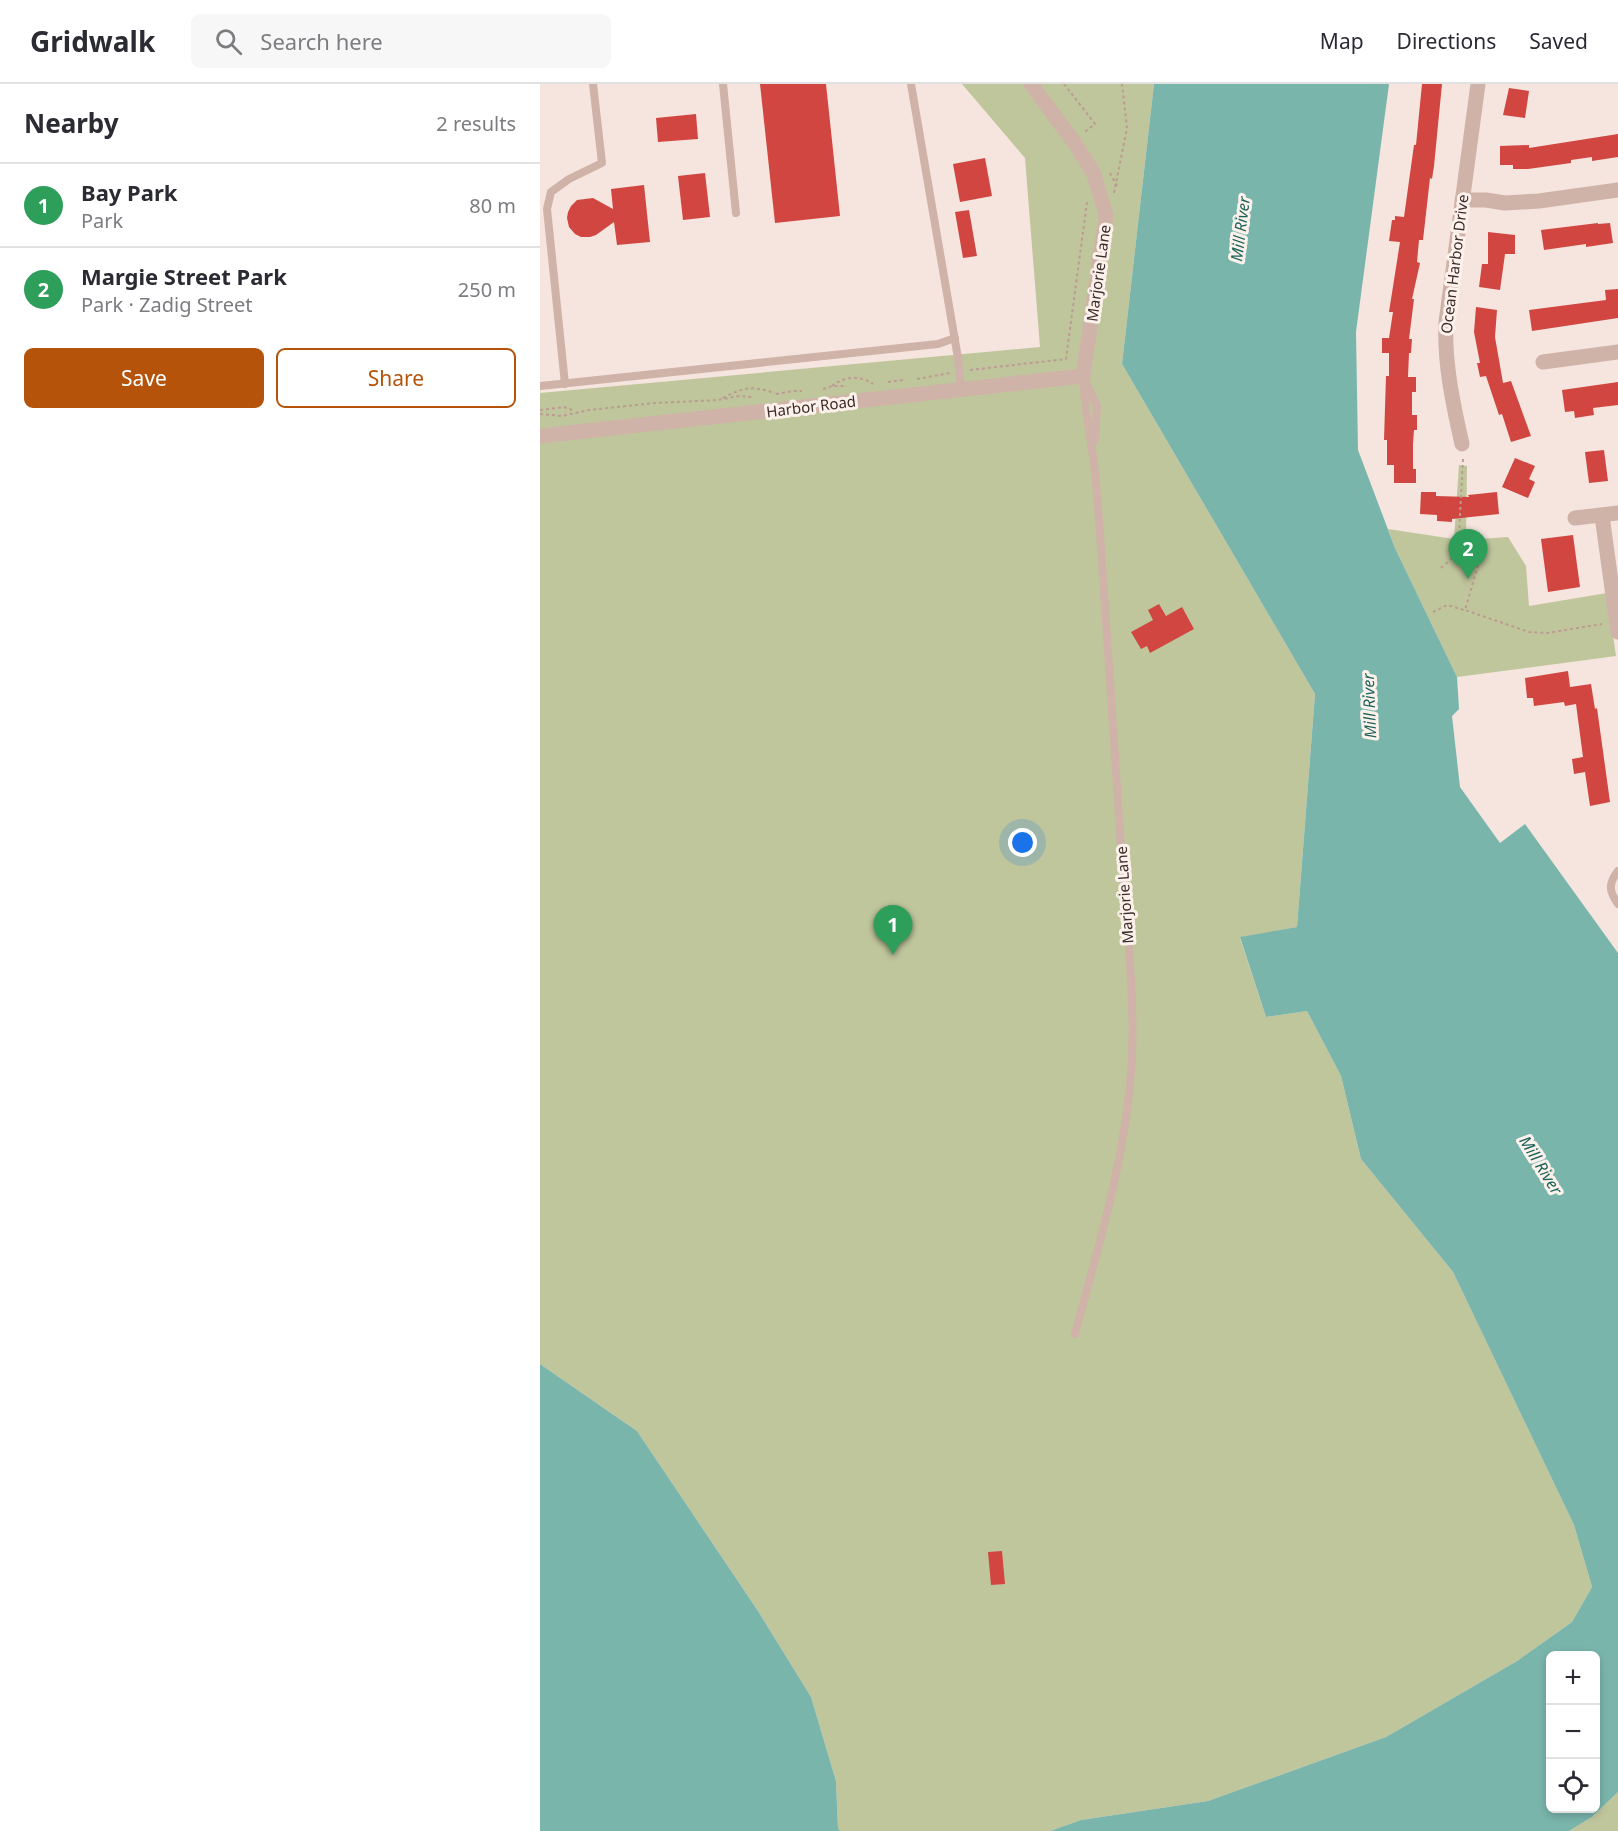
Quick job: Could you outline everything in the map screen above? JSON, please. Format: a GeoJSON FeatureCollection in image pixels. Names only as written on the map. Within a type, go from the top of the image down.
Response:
{"type":"FeatureCollection","features":[{"type":"Feature","properties":{"kind":"street","name":"Marjorie Lane"},"geometry":{"type":"LineString","coordinates":[[1031,84],[1076,145],[1101,172],[1106,215],[1083,376]]}},
{"type":"Feature","properties":{"kind":"street","name":"Ocean Harbor Drive"},"geometry":{"type":"LineString","coordinates":[[1462,444],[1454,408],[1445,341],[1478,84]]}},
{"type":"Feature","properties":{"kind":"street"},"geometry":{"type":"LineString","coordinates":[[1462,200],[1505,203],[1539,201],[1618,190]]}},
{"type":"Feature","properties":{"kind":"street"},"geometry":{"type":"LineString","coordinates":[[1543,362],[1618,352]]}},
{"type":"Feature","properties":{"kind":"street","name":"Harbor Road"},"geometry":{"type":"LineString","coordinates":[[540,436],[1083,376]]}},
{"type":"Feature","properties":{"kind":"street"},"geometry":{"type":"LineString","coordinates":[[1575,518],[1618,513]]}},
{"type":"Feature","properties":{"kind":"street"},"geometry":{"type":"LineString","coordinates":[[1602,516],[1617,626]]}},
{"type":"Feature","properties":{"kind":"lane"},"geometry":{"type":"LineString","coordinates":[[565,384],[547,209],[551,192],[569,179],[602,163],[593,84]]}},
{"type":"Feature","properties":{"kind":"lane"},"geometry":{"type":"LineString","coordinates":[[723,84],[736,213]]}},
{"type":"Feature","properties":{"kind":"lane"},"geometry":{"type":"LineString","coordinates":[[911,84],[955,338],[961,388]]}},
{"type":"Feature","properties":{"kind":"lane"},"geometry":{"type":"LineString","coordinates":[[540,386],[938,344],[955,338]]}},
{"type":"Feature","properties":{"kind":"lane","name":"Marjorie Lane"},"geometry":{"type":"LineString","coordinates":[[1075,1334],[1107,1216],[1124,1136],[1131,1070],[1128,948],[1094,451],[1084,400],[1083,376]]}},
{"type":"Feature","properties":{"kind":"lane"},"geometry":{"type":"LineString","coordinates":[[1618,871],[1610,881],[1610,892],[1618,904]]}},
{"type":"Feature","properties":{"kind":"path"},"geometry":{"type":"LineString","coordinates":[[1064,84],[1095,124],[1086,131],[1090,139]]}},
{"type":"Feature","properties":{"kind":"path"},"geometry":{"type":"LineString","coordinates":[[1106,215],[1117,186],[1127,128],[1122,84]]}},
{"type":"Feature","properties":{"kind":"path"},"geometry":{"type":"LineString","coordinates":[[969,370],[1066,359],[1090,181],[1101,172],[1117,186]]}},
{"type":"Feature","properties":{"kind":"path"},"geometry":{"type":"LineString","coordinates":[[912,380],[950,373]]}},
{"type":"Feature","properties":{"kind":"path"},"geometry":{"type":"LineString","coordinates":[[832,386],[838,381],[857,378],[876,384],[867,387]]}},
{"type":"Feature","properties":{"kind":"path"},"geometry":{"type":"LineString","coordinates":[[886,382],[904,380]]}},
{"type":"Feature","properties":{"kind":"path"},"geometry":{"type":"LineString","coordinates":[[816,390],[832,386],[854,387]]}},
{"type":"Feature","properties":{"kind":"path"},"geometry":{"type":"LineString","coordinates":[[718,400],[750,387],[778,394]]}},
{"type":"Feature","properties":{"kind":"path"},"geometry":{"type":"LineString","coordinates":[[770,395],[807,391]]}},
{"type":"Feature","properties":{"kind":"path"},"geometry":{"type":"LineString","coordinates":[[540,412],[562,416],[578,412],[655,404],[718,400],[739,396],[757,397]]}},
{"type":"Feature","properties":{"kind":"path"},"geometry":{"type":"LineString","coordinates":[[540,412],[564,408],[578,412]]}},
{"type":"Feature","properties":{"kind":"path"},"geometry":{"type":"LineString","coordinates":[[1441,568],[1458,553],[1463,476],[1462,444]]}},
{"type":"Feature","properties":{"kind":"path"},"geometry":{"type":"LineString","coordinates":[[1458,553],[1479,562],[1464,610]]}},
{"type":"Feature","properties":{"kind":"path"},"geometry":{"type":"LineString","coordinates":[[1433,612],[1447,605],[1530,632],[1547,633],[1617,626]]}},
{"type":"Feature","properties":{"kind":"green space"},"geometry":{"type":"Polygon","coordinates":[[[962,84],[1154,84],[1122,364],[1315,694],[1297,927],[1240,938],[1266,1017],[1307,1011],[1341,1076],[1361,1159],[1453,1272],[1574,1525],[1592,1587],[1572,1622],[1517,1661],[1386,1737],[1208,1801],[1081,1820],[1050,1831],[840,1831],[836,1781],[811,1697],[758,1611],[637,1431],[540,1364],[540,393],[1040,347],[1025,158],[962,84]]]}},
{"type":"Feature","properties":{"kind":"green space"},"geometry":{"type":"Polygon","coordinates":[[[1459,465],[1467,466],[1466,540],[1508,537],[1526,566],[1529,606],[1607,593],[1616,656],[1457,677],[1388,529],[1454,539],[1459,465]]]}},
{"type":"Feature","properties":{"kind":"green space"},"geometry":{"type":"Polygon","coordinates":[[[1618,1792],[1618,1831],[1569,1831],[1596,1813],[1600,1813],[1600,1809],[1618,1792]]]}},
{"type":"Feature","properties":{"kind":"water","name":"Mill River"},"geometry":{"type":"Polygon","coordinates":[[[1154,84],[1389,84],[1356,332],[1358,450],[1395,548],[1457,677],[1459,709],[1452,716],[1460,787],[1500,843],[1525,824],[1618,953],[1618,1792],[1600,1809],[1600,1651],[1546,1651],[1546,1813],[1596,1813],[1569,1831],[1050,1831],[1081,1820],[1208,1801],[1386,1737],[1517,1661],[1572,1622],[1592,1587],[1574,1525],[1453,1272],[1361,1159],[1341,1076],[1307,1011],[1266,1017],[1240,937],[1297,927],[1315,694],[1122,364],[1154,84]]]}},
{"type":"Feature","properties":{"kind":"water"},"geometry":{"type":"Polygon","coordinates":[[[540,1364],[637,1431],[758,1611],[811,1697],[836,1781],[840,1831],[540,1831],[540,1364]]]}},
{"type":"Feature","properties":{"kind":"building"},"geometry":{"type":"Polygon","coordinates":[[[760,84],[826,84],[840,216],[775,223],[760,84]]]}},
{"type":"Feature","properties":{"kind":"building"},"geometry":{"type":"Polygon","coordinates":[[[1422,84],[1442,84],[1434,166],[1432,179],[1430,178],[1423,240],[1419,240],[1417,262],[1420,263],[1412,299],[1414,299],[1409,339],[1412,339],[1408,377],[1416,377],[1416,392],[1412,392],[1412,415],[1417,415],[1417,430],[1414,430],[1413,444],[1413,469],[1416,469],[1416,483],[1394,483],[1394,465],[1387,465],[1387,440],[1384,440],[1389,353],[1382,353],[1382,338],[1389,338],[1393,312],[1389,312],[1400,242],[1389,241],[1392,220],[1395,220],[1395,216],[1404,217],[1414,145],[1416,145],[1422,84]]]}},
{"type":"Feature","properties":{"kind":"building"},"geometry":{"type":"Polygon","coordinates":[[[1509,88],[1529,91],[1525,118],[1503,115],[1509,88]]]}},
{"type":"Feature","properties":{"kind":"building"},"geometry":{"type":"Polygon","coordinates":[[[696,114],[698,139],[658,142],[656,118],[696,114]]]}},
{"type":"Feature","properties":{"kind":"building"},"geometry":{"type":"Polygon","coordinates":[[[1618,134],[1618,157],[1592,161],[1592,157],[1571,160],[1571,163],[1528,169],[1513,169],[1513,165],[1500,165],[1500,146],[1529,145],[1529,148],[1618,134]]]}},
{"type":"Feature","properties":{"kind":"building"},"geometry":{"type":"Polygon","coordinates":[[[985,158],[992,196],[960,202],[953,164],[985,158]]]}},
{"type":"Feature","properties":{"kind":"building"},"geometry":{"type":"Polygon","coordinates":[[[705,173],[710,217],[683,220],[678,176],[705,173]]]}},
{"type":"Feature","properties":{"kind":"building"},"geometry":{"type":"Polygon","coordinates":[[[644,185],[650,242],[617,245],[614,222],[590,237],[581,237],[569,227],[568,212],[577,200],[593,198],[613,209],[611,189],[644,185]]]}},
{"type":"Feature","properties":{"kind":"building"},"geometry":{"type":"Polygon","coordinates":[[[969,210],[977,256],[963,258],[955,212],[969,210]]]}},
{"type":"Feature","properties":{"kind":"building"},"geometry":{"type":"Polygon","coordinates":[[[1610,223],[1613,243],[1544,250],[1541,230],[1610,223]]]}},
{"type":"Feature","properties":{"kind":"building"},"geometry":{"type":"Polygon","coordinates":[[[1488,232],[1515,235],[1515,254],[1505,254],[1500,290],[1479,287],[1482,264],[1488,264],[1488,232]]]}},
{"type":"Feature","properties":{"kind":"building"},"geometry":{"type":"Polygon","coordinates":[[[1618,289],[1618,318],[1532,331],[1529,310],[1606,300],[1605,290],[1618,289]]]}},
{"type":"Feature","properties":{"kind":"building"},"geometry":{"type":"Polygon","coordinates":[[[1476,307],[1497,310],[1495,337],[1503,383],[1511,381],[1531,436],[1511,442],[1486,376],[1480,377],[1477,363],[1480,363],[1474,332],[1476,307]]]}},
{"type":"Feature","properties":{"kind":"building"},"geometry":{"type":"Polygon","coordinates":[[[1618,382],[1618,405],[1593,408],[1594,415],[1575,418],[1574,411],[1565,412],[1562,390],[1618,382]]]}},
{"type":"Feature","properties":{"kind":"building"},"geometry":{"type":"Polygon","coordinates":[[[1604,450],[1608,481],[1589,483],[1585,452],[1604,450]]]}},
{"type":"Feature","properties":{"kind":"building"},"geometry":{"type":"Polygon","coordinates":[[[1515,458],[1535,466],[1529,479],[1535,482],[1528,498],[1502,487],[1515,458]]]}},
{"type":"Feature","properties":{"kind":"building"},"geometry":{"type":"Polygon","coordinates":[[[1421,492],[1436,492],[1436,496],[1469,497],[1468,495],[1497,492],[1499,514],[1452,519],[1452,522],[1437,521],[1437,515],[1420,514],[1421,492]]]}},
{"type":"Feature","properties":{"kind":"building"},"geometry":{"type":"Polygon","coordinates":[[[1573,535],[1580,587],[1548,592],[1541,539],[1573,535]]]}},
{"type":"Feature","properties":{"kind":"building"},"geometry":{"type":"Polygon","coordinates":[[[1159,604],[1166,616],[1182,607],[1194,629],[1150,653],[1147,646],[1141,649],[1131,632],[1153,620],[1148,610],[1159,604]]]}},
{"type":"Feature","properties":{"kind":"building"},"geometry":{"type":"Polygon","coordinates":[[[1568,671],[1570,687],[1591,684],[1595,709],[1597,708],[1610,802],[1590,806],[1585,772],[1574,774],[1572,759],[1583,757],[1576,704],[1565,706],[1564,702],[1534,706],[1533,698],[1527,698],[1525,678],[1568,671]]]}},
{"type":"Feature","properties":{"kind":"building"},"geometry":{"type":"Polygon","coordinates":[[[1002,1551],[1005,1584],[991,1585],[988,1552],[1002,1551]]]}},
{"type":"Feature","properties":{"kind":"place","name":"Margie Street Park"},"geometry":{"type":"Point","coordinates":[1468,579]}},
{"type":"Feature","properties":{"kind":"place","name":"Bay Park"},"geometry":{"type":"Point","coordinates":[893,955]}}]}
